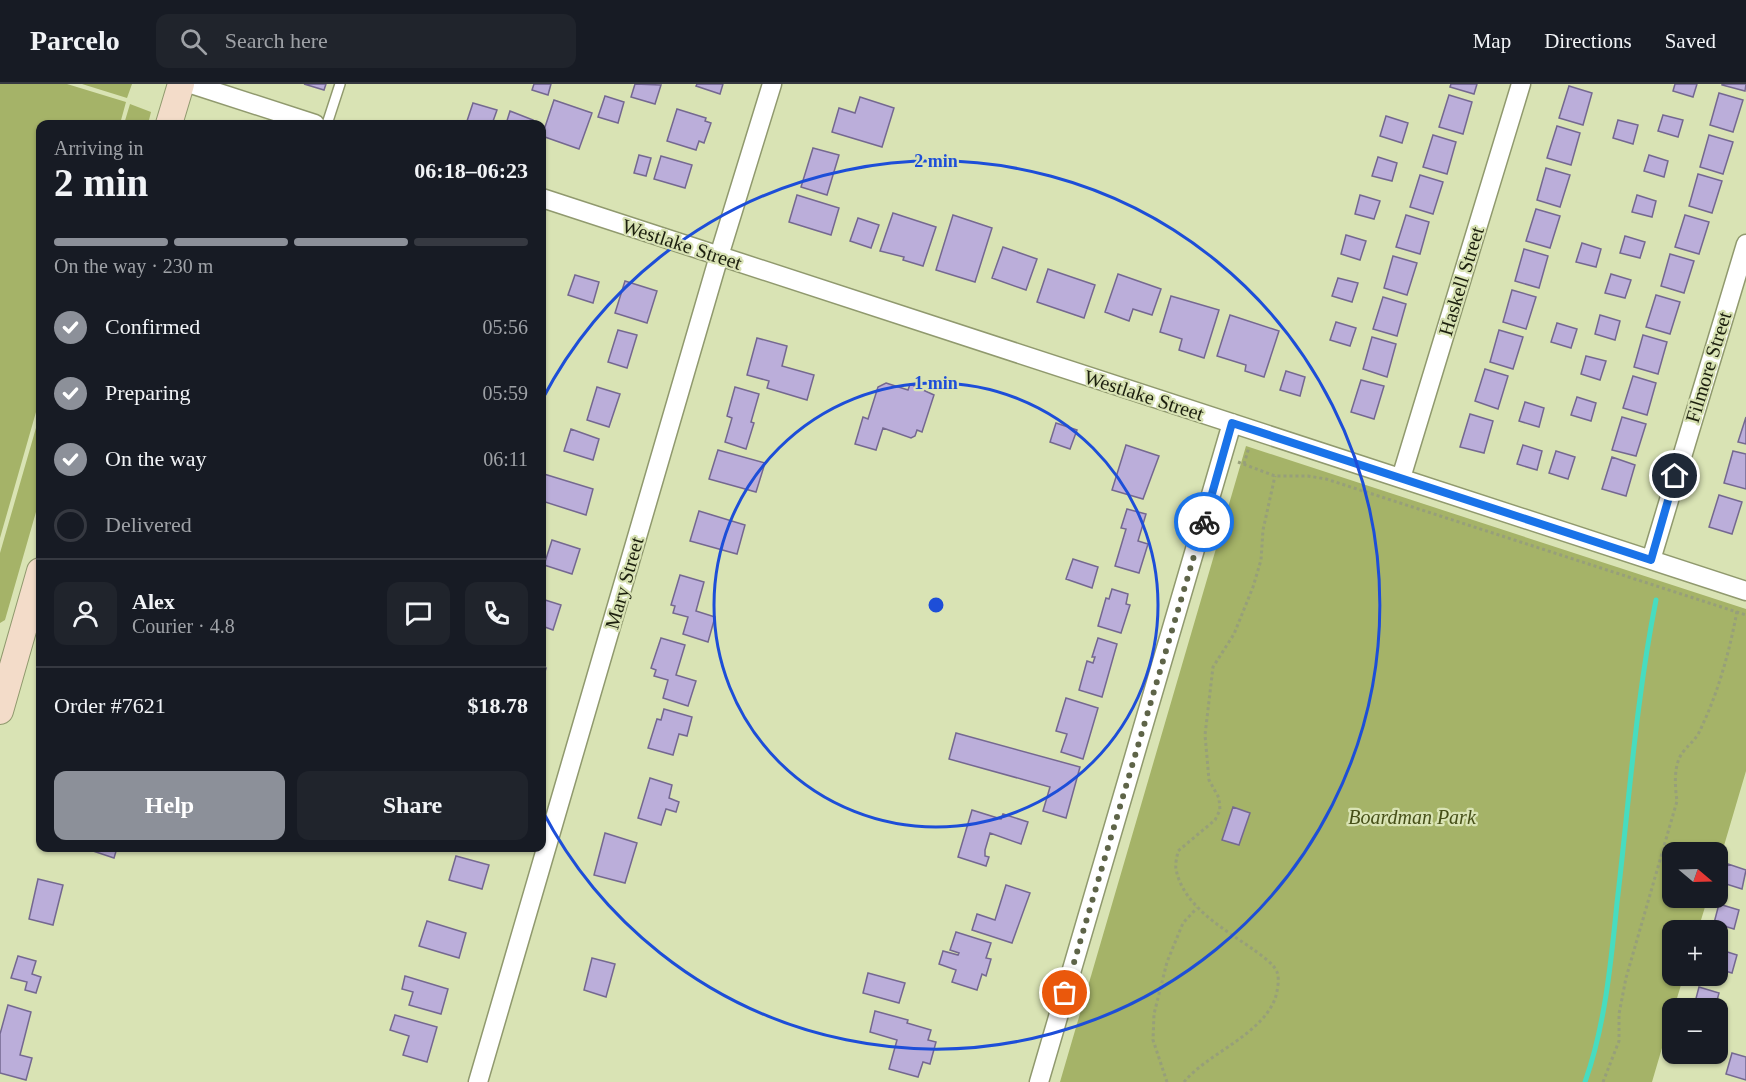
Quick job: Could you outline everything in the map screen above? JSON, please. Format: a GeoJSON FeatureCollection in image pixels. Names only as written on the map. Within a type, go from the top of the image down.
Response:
{"type":"FeatureCollection","features":[{"type":"Feature","properties":{"kind":"street"},"geometry":{"type":"LineString","coordinates":[[170,120],[181,84]]}},
{"type":"Feature","properties":{"kind":"street"},"geometry":{"type":"LineString","coordinates":[[191,84],[303,120]]}},
{"type":"Feature","properties":{"kind":"street","name":"Mary Street"},"geometry":{"type":"LineString","coordinates":[[546,849],[719,256],[772,84]]}},
{"type":"Feature","properties":{"kind":"street","name":"Haskell Street"},"geometry":{"type":"LineString","coordinates":[[1401,478],[1521,84]]}},
{"type":"Feature","properties":{"kind":"street","name":"Westlake Street"},"geometry":{"type":"LineString","coordinates":[[546,199],[1746,591]]}},
{"type":"Feature","properties":{"kind":"street","name":"Filmore Street"},"geometry":{"type":"LineString","coordinates":[[1651,560],[1746,244]]}},
{"type":"Feature","properties":{"kind":"street"},"geometry":{"type":"LineString","coordinates":[[1039,1082],[1232,423]]}},
{"type":"Feature","properties":{"kind":"street"},"geometry":{"type":"LineString","coordinates":[[0,711],[11,659],[36,583]]}},
{"type":"Feature","properties":{"kind":"street","name":"Mary Street"},"geometry":{"type":"LineString","coordinates":[[478,1082],[545,852]]}},
{"type":"Feature","properties":{"kind":"lane"},"geometry":{"type":"LineString","coordinates":[[328,120],[340,84]]}},
{"type":"Feature","properties":{"kind":"path"},"geometry":{"type":"LineString","coordinates":[[1223,458],[1275,476],[1308,476],[1326,479],[1746,615]]}},
{"type":"Feature","properties":{"kind":"path"},"geometry":{"type":"LineString","coordinates":[[1184,1082],[1257,1024],[1269,1011],[1275,998],[1278,982],[1277,972],[1261,955],[1197,908],[1184,890],[1176,868],[1178,851],[1215,820],[1220,810],[1219,798],[1209,780],[1205,735],[1213,667],[1234,634],[1253,586],[1261,560],[1263,530],[1275,476]]}},
{"type":"Feature","properties":{"kind":"path"},"geometry":{"type":"LineString","coordinates":[[1603,1082],[1619,1041],[1619,1014],[1626,978],[1677,801],[1675,787],[1677,764],[1683,752],[1694,742],[1702,726],[1719,681],[1737,611]]}},
{"type":"Feature","properties":{"kind":"path"},"geometry":{"type":"LineString","coordinates":[[1167,1082],[1153,1040],[1155,1014],[1167,962],[1183,923],[1197,908]]}},
{"type":"Feature","properties":{"kind":"green space"},"geometry":{"type":"Polygon","coordinates":[[[0,84],[67,84],[126,102],[121,120],[36,120],[36,412],[0,538],[0,84]]]}},
{"type":"Feature","properties":{"kind":"green space"},"geometry":{"type":"Polygon","coordinates":[[[82,84],[132,84],[127,98],[82,84]]]}},
{"type":"Feature","properties":{"kind":"green space"},"geometry":{"type":"Polygon","coordinates":[[[130,104],[151,112],[149,120],[125,120],[130,104]]]}},
{"type":"Feature","properties":{"kind":"green space"},"geometry":{"type":"Polygon","coordinates":[[[36,428],[36,512],[5,620],[0,623],[0,553],[36,428]]]}},
{"type":"Feature","properties":{"kind":"green space","name":"Boardman Park"},"geometry":{"type":"Polygon","coordinates":[[[1246,446],[1746,609],[1746,771],[1725,842],[1662,842],[1662,908],[1705,908],[1701,920],[1662,920],[1662,986],[1681,986],[1677,998],[1662,998],[1662,1048],[1652,1082],[1060,1082],[1246,446]]]}},
{"type":"Feature","properties":{"kind":"building"},"geometry":{"type":"Polygon","coordinates":[[[304,84],[326,84],[324,90],[304,84]]]}},
{"type":"Feature","properties":{"kind":"building"},"geometry":{"type":"Polygon","coordinates":[[[534,84],[551,84],[548,95],[532,90],[534,84]]]}},
{"type":"Feature","properties":{"kind":"building"},"geometry":{"type":"Polygon","coordinates":[[[635,84],[661,85],[655,104],[631,97],[635,84]]]}},
{"type":"Feature","properties":{"kind":"building"},"geometry":{"type":"Polygon","coordinates":[[[697,84],[723,84],[720,94],[696,86],[697,84]]]}},
{"type":"Feature","properties":{"kind":"building"},"geometry":{"type":"Polygon","coordinates":[[[1451,84],[1477,84],[1474,94],[1450,87],[1451,84]]]}},
{"type":"Feature","properties":{"kind":"building"},"geometry":{"type":"Polygon","coordinates":[[[1675,84],[1697,84],[1693,97],[1673,91],[1675,84]]]}},
{"type":"Feature","properties":{"kind":"building"},"geometry":{"type":"Polygon","coordinates":[[[1722,84],[1746,84],[1745,91],[1722,85],[1722,84]]]}},
{"type":"Feature","properties":{"kind":"building"},"geometry":{"type":"Polygon","coordinates":[[[1569,86],[1592,93],[1583,125],[1559,118],[1569,86]]]}},
{"type":"Feature","properties":{"kind":"building"},"geometry":{"type":"Polygon","coordinates":[[[1719,93],[1743,100],[1733,132],[1710,125],[1719,93]]]}},
{"type":"Feature","properties":{"kind":"building"},"geometry":{"type":"Polygon","coordinates":[[[1449,95],[1472,102],[1463,134],[1439,127],[1449,95]]]}},
{"type":"Feature","properties":{"kind":"building"},"geometry":{"type":"Polygon","coordinates":[[[605,96],[624,102],[618,123],[598,117],[605,96]]]}},
{"type":"Feature","properties":{"kind":"building"},"geometry":{"type":"Polygon","coordinates":[[[860,97],[894,108],[882,147],[832,132],[839,108],[855,113],[860,97]]]}},
{"type":"Feature","properties":{"kind":"building"},"geometry":{"type":"Polygon","coordinates":[[[554,100],[592,113],[579,149],[546,137],[546,124],[554,100]]]}},
{"type":"Feature","properties":{"kind":"building"},"geometry":{"type":"Polygon","coordinates":[[[473,103],[497,110],[493,120],[467,120],[473,103]]]}},
{"type":"Feature","properties":{"kind":"building"},"geometry":{"type":"Polygon","coordinates":[[[677,109],[706,118],[705,121],[711,123],[704,143],[699,141],[696,150],[667,141],[677,109]]]}},
{"type":"Feature","properties":{"kind":"building"},"geometry":{"type":"Polygon","coordinates":[[[510,111],[533,120],[507,120],[510,111]]]}},
{"type":"Feature","properties":{"kind":"building"},"geometry":{"type":"Polygon","coordinates":[[[1663,115],[1683,120],[1678,137],[1658,131],[1663,115]]]}},
{"type":"Feature","properties":{"kind":"building"},"geometry":{"type":"Polygon","coordinates":[[[1386,116],[1408,123],[1402,143],[1380,136],[1386,116]]]}},
{"type":"Feature","properties":{"kind":"building"},"geometry":{"type":"Polygon","coordinates":[[[1618,120],[1638,125],[1633,144],[1613,138],[1618,120]]]}},
{"type":"Feature","properties":{"kind":"building"},"geometry":{"type":"Polygon","coordinates":[[[1557,126],[1580,133],[1571,165],[1547,158],[1557,126]]]}},
{"type":"Feature","properties":{"kind":"building"},"geometry":{"type":"Polygon","coordinates":[[[1433,135],[1456,142],[1447,174],[1423,167],[1433,135]]]}},
{"type":"Feature","properties":{"kind":"building"},"geometry":{"type":"Polygon","coordinates":[[[1709,135],[1733,142],[1723,174],[1700,167],[1709,135]]]}},
{"type":"Feature","properties":{"kind":"building"},"geometry":{"type":"Polygon","coordinates":[[[813,148],[839,155],[827,195],[801,187],[813,148]]]}},
{"type":"Feature","properties":{"kind":"building"},"geometry":{"type":"Polygon","coordinates":[[[639,155],[651,158],[646,176],[634,173],[639,155]]]}},
{"type":"Feature","properties":{"kind":"building"},"geometry":{"type":"Polygon","coordinates":[[[1649,155],[1668,161],[1664,177],[1644,171],[1649,155]]]}},
{"type":"Feature","properties":{"kind":"building"},"geometry":{"type":"Polygon","coordinates":[[[661,156],[692,165],[685,188],[654,179],[661,156]]]}},
{"type":"Feature","properties":{"kind":"building"},"geometry":{"type":"Polygon","coordinates":[[[1378,157],[1397,163],[1392,181],[1372,176],[1378,157]]]}},
{"type":"Feature","properties":{"kind":"building"},"geometry":{"type":"Polygon","coordinates":[[[1546,168],[1570,175],[1560,207],[1537,200],[1546,168]]]}},
{"type":"Feature","properties":{"kind":"building"},"geometry":{"type":"Polygon","coordinates":[[[1698,174],[1722,181],[1712,213],[1689,206],[1698,174]]]}},
{"type":"Feature","properties":{"kind":"building"},"geometry":{"type":"Polygon","coordinates":[[[1420,175],[1443,182],[1433,214],[1410,207],[1420,175]]]}},
{"type":"Feature","properties":{"kind":"building"},"geometry":{"type":"Polygon","coordinates":[[[797,195],[839,208],[831,235],[789,222],[797,195]]]}},
{"type":"Feature","properties":{"kind":"building"},"geometry":{"type":"Polygon","coordinates":[[[1360,195],[1380,201],[1374,219],[1355,214],[1360,195]]]}},
{"type":"Feature","properties":{"kind":"building"},"geometry":{"type":"Polygon","coordinates":[[[1637,195],[1656,201],[1652,217],[1632,212],[1637,195]]]}},
{"type":"Feature","properties":{"kind":"building"},"geometry":{"type":"Polygon","coordinates":[[[1536,209],[1560,216],[1550,248],[1526,241],[1536,209]]]}},
{"type":"Feature","properties":{"kind":"building"},"geometry":{"type":"Polygon","coordinates":[[[893,213],[936,227],[923,266],[903,260],[904,257],[880,251],[893,213]]]}},
{"type":"Feature","properties":{"kind":"building"},"geometry":{"type":"Polygon","coordinates":[[[953,215],[992,228],[975,282],[936,270],[953,215]]]}},
{"type":"Feature","properties":{"kind":"building"},"geometry":{"type":"Polygon","coordinates":[[[1406,215],[1429,222],[1420,254],[1396,247],[1406,215]]]}},
{"type":"Feature","properties":{"kind":"building"},"geometry":{"type":"Polygon","coordinates":[[[1685,215],[1709,222],[1699,254],[1675,247],[1685,215]]]}},
{"type":"Feature","properties":{"kind":"building"},"geometry":{"type":"Polygon","coordinates":[[[858,218],[879,225],[871,248],[850,241],[858,218]]]}},
{"type":"Feature","properties":{"kind":"building"},"geometry":{"type":"Polygon","coordinates":[[[1346,235],[1366,241],[1360,260],[1341,254],[1346,235]]]}},
{"type":"Feature","properties":{"kind":"building"},"geometry":{"type":"Polygon","coordinates":[[[1625,236],[1645,242],[1640,258],[1620,253],[1625,236]]]}},
{"type":"Feature","properties":{"kind":"building"},"geometry":{"type":"Polygon","coordinates":[[[1582,243],[1601,249],[1596,267],[1576,262],[1582,243]]]}},
{"type":"Feature","properties":{"kind":"building"},"geometry":{"type":"Polygon","coordinates":[[[1003,247],[1037,259],[1026,290],[992,278],[1003,247]]]}},
{"type":"Feature","properties":{"kind":"building"},"geometry":{"type":"Polygon","coordinates":[[[1524,249],[1548,256],[1539,288],[1515,281],[1524,249]]]}},
{"type":"Feature","properties":{"kind":"building"},"geometry":{"type":"Polygon","coordinates":[[[1670,254],[1694,261],[1684,293],[1661,286],[1670,254]]]}},
{"type":"Feature","properties":{"kind":"building"},"geometry":{"type":"Polygon","coordinates":[[[1393,256],[1417,263],[1407,295],[1384,288],[1393,256]]]}},
{"type":"Feature","properties":{"kind":"building"},"geometry":{"type":"Polygon","coordinates":[[[1048,269],[1095,285],[1084,318],[1037,302],[1048,269]]]}},
{"type":"Feature","properties":{"kind":"building"},"geometry":{"type":"Polygon","coordinates":[[[1118,274],[1161,289],[1152,315],[1133,309],[1129,321],[1105,312],[1118,274]]]}},
{"type":"Feature","properties":{"kind":"building"},"geometry":{"type":"Polygon","coordinates":[[[1611,274],[1631,280],[1625,298],[1605,293],[1611,274]]]}},
{"type":"Feature","properties":{"kind":"building"},"geometry":{"type":"Polygon","coordinates":[[[575,275],[599,282],[593,303],[568,295],[575,275]]]}},
{"type":"Feature","properties":{"kind":"building"},"geometry":{"type":"Polygon","coordinates":[[[1338,278],[1358,283],[1352,302],[1332,296],[1338,278]]]}},
{"type":"Feature","properties":{"kind":"building"},"geometry":{"type":"Polygon","coordinates":[[[625,281],[657,291],[647,323],[615,313],[625,281]]]}},
{"type":"Feature","properties":{"kind":"building"},"geometry":{"type":"Polygon","coordinates":[[[1512,290],[1536,297],[1526,329],[1503,322],[1512,290]]]}},
{"type":"Feature","properties":{"kind":"building"},"geometry":{"type":"Polygon","coordinates":[[[1656,295],[1680,302],[1670,334],[1646,327],[1656,295]]]}},
{"type":"Feature","properties":{"kind":"building"},"geometry":{"type":"Polygon","coordinates":[[[1171,296],[1219,310],[1204,358],[1179,350],[1182,339],[1160,332],[1171,296]]]}},
{"type":"Feature","properties":{"kind":"building"},"geometry":{"type":"Polygon","coordinates":[[[1383,297],[1406,304],[1397,336],[1373,329],[1383,297]]]}},
{"type":"Feature","properties":{"kind":"building"},"geometry":{"type":"Polygon","coordinates":[[[1230,315],[1279,331],[1264,377],[1245,371],[1246,365],[1217,356],[1230,315]]]}},
{"type":"Feature","properties":{"kind":"building"},"geometry":{"type":"Polygon","coordinates":[[[1600,315],[1620,321],[1615,340],[1595,334],[1600,315]]]}},
{"type":"Feature","properties":{"kind":"building"},"geometry":{"type":"Polygon","coordinates":[[[1336,322],[1356,328],[1350,346],[1330,340],[1336,322]]]}},
{"type":"Feature","properties":{"kind":"building"},"geometry":{"type":"Polygon","coordinates":[[[1557,323],[1577,329],[1571,348],[1551,342],[1557,323]]]}},
{"type":"Feature","properties":{"kind":"building"},"geometry":{"type":"Polygon","coordinates":[[[618,330],[637,335],[627,368],[608,362],[618,330]]]}},
{"type":"Feature","properties":{"kind":"building"},"geometry":{"type":"Polygon","coordinates":[[[1499,330],[1523,337],[1513,369],[1490,362],[1499,330]]]}},
{"type":"Feature","properties":{"kind":"building"},"geometry":{"type":"Polygon","coordinates":[[[1643,335],[1667,342],[1658,374],[1634,367],[1643,335]]]}},
{"type":"Feature","properties":{"kind":"building"},"geometry":{"type":"Polygon","coordinates":[[[1372,337],[1396,344],[1387,377],[1363,369],[1372,337]]]}},
{"type":"Feature","properties":{"kind":"building"},"geometry":{"type":"Polygon","coordinates":[[[757,338],[787,346],[782,366],[814,375],[807,400],[767,388],[769,381],[747,375],[757,338]]]}},
{"type":"Feature","properties":{"kind":"building"},"geometry":{"type":"Polygon","coordinates":[[[1586,356],[1606,361],[1600,380],[1581,374],[1586,356]]]}},
{"type":"Feature","properties":{"kind":"building"},"geometry":{"type":"Polygon","coordinates":[[[1485,369],[1508,376],[1498,409],[1475,401],[1485,369]]]}},
{"type":"Feature","properties":{"kind":"building"},"geometry":{"type":"Polygon","coordinates":[[[1286,371],[1305,377],[1300,396],[1280,390],[1286,371]]]}},
{"type":"Feature","properties":{"kind":"building"},"geometry":{"type":"Polygon","coordinates":[[[1633,376],[1656,383],[1647,415],[1623,408],[1633,376]]]}},
{"type":"Feature","properties":{"kind":"building"},"geometry":{"type":"Polygon","coordinates":[[[1361,380],[1384,386],[1374,419],[1351,412],[1361,380]]]}},
{"type":"Feature","properties":{"kind":"building"},"geometry":{"type":"Polygon","coordinates":[[[886,383],[908,390],[910,384],[934,395],[922,432],[917,430],[915,436],[911,438],[883,428],[876,450],[855,444],[863,417],[868,419],[878,387],[886,383]]]}},
{"type":"Feature","properties":{"kind":"building"},"geometry":{"type":"Polygon","coordinates":[[[597,387],[620,394],[609,427],[587,420],[597,387]]]}},
{"type":"Feature","properties":{"kind":"building"},"geometry":{"type":"Polygon","coordinates":[[[735,387],[759,394],[751,422],[754,423],[746,449],[725,442],[732,418],[727,416],[735,387]]]}},
{"type":"Feature","properties":{"kind":"building"},"geometry":{"type":"Polygon","coordinates":[[[1577,397],[1596,403],[1591,421],[1571,415],[1577,397]]]}},
{"type":"Feature","properties":{"kind":"building"},"geometry":{"type":"Polygon","coordinates":[[[1525,402],[1544,408],[1539,427],[1519,421],[1525,402]]]}},
{"type":"Feature","properties":{"kind":"building"},"geometry":{"type":"Polygon","coordinates":[[[1470,414],[1493,421],[1484,453],[1460,447],[1470,414]]]}},
{"type":"Feature","properties":{"kind":"building"},"geometry":{"type":"Polygon","coordinates":[[[1622,417],[1646,424],[1636,456],[1612,450],[1622,417]]]}},
{"type":"Feature","properties":{"kind":"building"},"geometry":{"type":"Polygon","coordinates":[[[1746,417],[1746,444],[1738,442],[1746,417]]]}},
{"type":"Feature","properties":{"kind":"building"},"geometry":{"type":"Polygon","coordinates":[[[1056,423],[1077,430],[1070,449],[1050,442],[1056,423]]]}},
{"type":"Feature","properties":{"kind":"building"},"geometry":{"type":"Polygon","coordinates":[[[571,429],[599,439],[593,460],[564,451],[571,429]]]}},
{"type":"Feature","properties":{"kind":"building"},"geometry":{"type":"Polygon","coordinates":[[[1126,445],[1159,456],[1143,499],[1112,490],[1126,445]]]}},
{"type":"Feature","properties":{"kind":"building"},"geometry":{"type":"Polygon","coordinates":[[[1523,445],[1542,451],[1537,470],[1517,464],[1523,445]]]}},
{"type":"Feature","properties":{"kind":"building"},"geometry":{"type":"Polygon","coordinates":[[[718,450],[765,463],[756,492],[709,479],[718,450]]]}},
{"type":"Feature","properties":{"kind":"building"},"geometry":{"type":"Polygon","coordinates":[[[1556,451],[1575,457],[1568,479],[1549,473],[1556,451]]]}},
{"type":"Feature","properties":{"kind":"building"},"geometry":{"type":"Polygon","coordinates":[[[1733,451],[1746,454],[1746,489],[1724,483],[1733,451]]]}},
{"type":"Feature","properties":{"kind":"building"},"geometry":{"type":"Polygon","coordinates":[[[1612,457],[1635,465],[1626,496],[1602,489],[1612,457]]]}},
{"type":"Feature","properties":{"kind":"building"},"geometry":{"type":"Polygon","coordinates":[[[546,475],[593,489],[586,515],[546,502],[546,475]]]}},
{"type":"Feature","properties":{"kind":"building"},"geometry":{"type":"Polygon","coordinates":[[[1719,495],[1742,502],[1732,534],[1709,527],[1719,495]]]}},
{"type":"Feature","properties":{"kind":"building"},"geometry":{"type":"Polygon","coordinates":[[[1127,509],[1146,514],[1138,541],[1148,544],[1139,573],[1115,566],[1126,529],[1121,528],[1127,509]]]}},
{"type":"Feature","properties":{"kind":"building"},"geometry":{"type":"Polygon","coordinates":[[[699,511],[745,525],[737,554],[690,541],[699,511]]]}},
{"type":"Feature","properties":{"kind":"building"},"geometry":{"type":"Polygon","coordinates":[[[552,540],[580,549],[572,574],[546,566],[552,540]]]}},
{"type":"Feature","properties":{"kind":"building"},"geometry":{"type":"Polygon","coordinates":[[[1073,559],[1098,567],[1092,588],[1066,579],[1073,559]]]}},
{"type":"Feature","properties":{"kind":"building"},"geometry":{"type":"Polygon","coordinates":[[[680,575],[704,582],[696,611],[715,617],[708,642],[683,634],[688,617],[673,613],[675,606],[671,605],[680,575]]]}},
{"type":"Feature","properties":{"kind":"building"},"geometry":{"type":"Polygon","coordinates":[[[1112,589],[1128,594],[1126,604],[1130,605],[1121,633],[1098,626],[1106,598],[1109,599],[1112,589]]]}},
{"type":"Feature","properties":{"kind":"building"},"geometry":{"type":"Polygon","coordinates":[[[546,600],[561,605],[553,630],[546,627],[546,600]]]}},
{"type":"Feature","properties":{"kind":"building"},"geometry":{"type":"Polygon","coordinates":[[[661,638],[685,645],[676,675],[696,681],[688,706],[663,698],[668,680],[654,676],[656,670],[651,668],[661,638]]]}},
{"type":"Feature","properties":{"kind":"building"},"geometry":{"type":"Polygon","coordinates":[[[1098,638],[1117,644],[1102,697],[1079,690],[1087,661],[1093,663],[1095,657],[1092,657],[1098,638]]]}},
{"type":"Feature","properties":{"kind":"building"},"geometry":{"type":"Polygon","coordinates":[[[1066,698],[1098,708],[1083,759],[1061,752],[1067,734],[1056,731],[1066,698]]]}},
{"type":"Feature","properties":{"kind":"building"},"geometry":{"type":"Polygon","coordinates":[[[664,709],[692,717],[687,736],[679,734],[673,755],[648,748],[657,719],[661,720],[664,709]]]}},
{"type":"Feature","properties":{"kind":"building"},"geometry":{"type":"Polygon","coordinates":[[[956,733],[1080,767],[1066,818],[1043,811],[1050,787],[949,759],[956,733]]]}},
{"type":"Feature","properties":{"kind":"building"},"geometry":{"type":"Polygon","coordinates":[[[650,778],[672,785],[669,798],[679,802],[676,812],[666,809],[661,825],[638,818],[650,778]]]}},
{"type":"Feature","properties":{"kind":"building"},"geometry":{"type":"Polygon","coordinates":[[[1233,807],[1250,813],[1239,845],[1222,840],[1233,807]]]}},
{"type":"Feature","properties":{"kind":"building"},"geometry":{"type":"Polygon","coordinates":[[[972,810],[1001,819],[1003,814],[1028,822],[1021,844],[990,833],[985,850],[985,856],[989,857],[986,866],[958,857],[972,810]]]}},
{"type":"Feature","properties":{"kind":"building"},"geometry":{"type":"Polygon","coordinates":[[[605,833],[637,843],[625,883],[594,875],[605,833]]]}},
{"type":"Feature","properties":{"kind":"building"},"geometry":{"type":"Polygon","coordinates":[[[96,852],[116,852],[114,858],[96,852]]]}},
{"type":"Feature","properties":{"kind":"building"},"geometry":{"type":"Polygon","coordinates":[[[456,856],[489,865],[482,889],[449,880],[456,856]]]}},
{"type":"Feature","properties":{"kind":"building"},"geometry":{"type":"Polygon","coordinates":[[[1728,864],[1746,870],[1742,889],[1728,885],[1728,864]]]}},
{"type":"Feature","properties":{"kind":"building"},"geometry":{"type":"Polygon","coordinates":[[[38,879],[63,885],[53,925],[29,919],[38,879]]]}},
{"type":"Feature","properties":{"kind":"building"},"geometry":{"type":"Polygon","coordinates":[[[1006,885],[1030,893],[1012,943],[972,930],[977,914],[995,920],[1006,885]]]}},
{"type":"Feature","properties":{"kind":"building"},"geometry":{"type":"Polygon","coordinates":[[[1728,907],[1739,910],[1734,929],[1728,927],[1728,920],[1715,920],[1718,908],[1728,907]]]}},
{"type":"Feature","properties":{"kind":"building"},"geometry":{"type":"Polygon","coordinates":[[[427,921],[466,933],[459,958],[419,946],[427,921]]]}},
{"type":"Feature","properties":{"kind":"building"},"geometry":{"type":"Polygon","coordinates":[[[956,932],[991,943],[986,958],[991,959],[986,976],[982,974],[977,990],[952,982],[956,970],[939,964],[943,951],[958,955],[959,953],[950,950],[956,932]]]}},
{"type":"Feature","properties":{"kind":"building"},"geometry":{"type":"Polygon","coordinates":[[[1728,952],[1737,955],[1732,973],[1728,972],[1728,952]]]}},
{"type":"Feature","properties":{"kind":"building"},"geometry":{"type":"Polygon","coordinates":[[[18,956],[36,961],[32,974],[41,977],[36,993],[25,990],[27,982],[11,978],[18,956]]]}},
{"type":"Feature","properties":{"kind":"building"},"geometry":{"type":"Polygon","coordinates":[[[592,958],[615,964],[606,997],[584,990],[592,958]]]}},
{"type":"Feature","properties":{"kind":"building"},"geometry":{"type":"Polygon","coordinates":[[[868,973],[905,983],[899,1003],[863,993],[868,973]]]}},
{"type":"Feature","properties":{"kind":"building"},"geometry":{"type":"Polygon","coordinates":[[[405,976],[448,989],[441,1014],[409,1005],[413,992],[402,989],[405,976]]]}},
{"type":"Feature","properties":{"kind":"building"},"geometry":{"type":"Polygon","coordinates":[[[1699,987],[1719,993],[1718,998],[1696,998],[1699,987]]]}},
{"type":"Feature","properties":{"kind":"building"},"geometry":{"type":"Polygon","coordinates":[[[8,1005],[31,1012],[20,1055],[32,1058],[26,1080],[0,1073],[0,1034],[8,1005]]]}},
{"type":"Feature","properties":{"kind":"building"},"geometry":{"type":"Polygon","coordinates":[[[875,1011],[908,1020],[907,1023],[931,1030],[928,1040],[936,1042],[930,1064],[923,1062],[918,1077],[889,1069],[897,1040],[870,1032],[875,1011]]]}},
{"type":"Feature","properties":{"kind":"building"},"geometry":{"type":"Polygon","coordinates":[[[395,1015],[437,1027],[427,1062],[403,1055],[409,1036],[390,1030],[395,1015]]]}},
{"type":"Feature","properties":{"kind":"building"},"geometry":{"type":"Polygon","coordinates":[[[1732,1053],[1746,1057],[1746,1080],[1726,1074],[1732,1053]]]}},
{"type":"Feature","properties":{"kind":"waterway"},"geometry":{"type":"LineString","coordinates":[[1585,1082],[1598,1039],[1606,994],[1638,713],[1656,600]]}},
{"type":"Feature","properties":{"kind":"way so far"},"geometry":{"type":"LineString","coordinates":[[1065,993],[1204,522]]}},
{"type":"Feature","properties":{"kind":"route"},"geometry":{"type":"LineString","coordinates":[[1204,522],[1232,423],[1651,560],[1675,476]]}}]}
